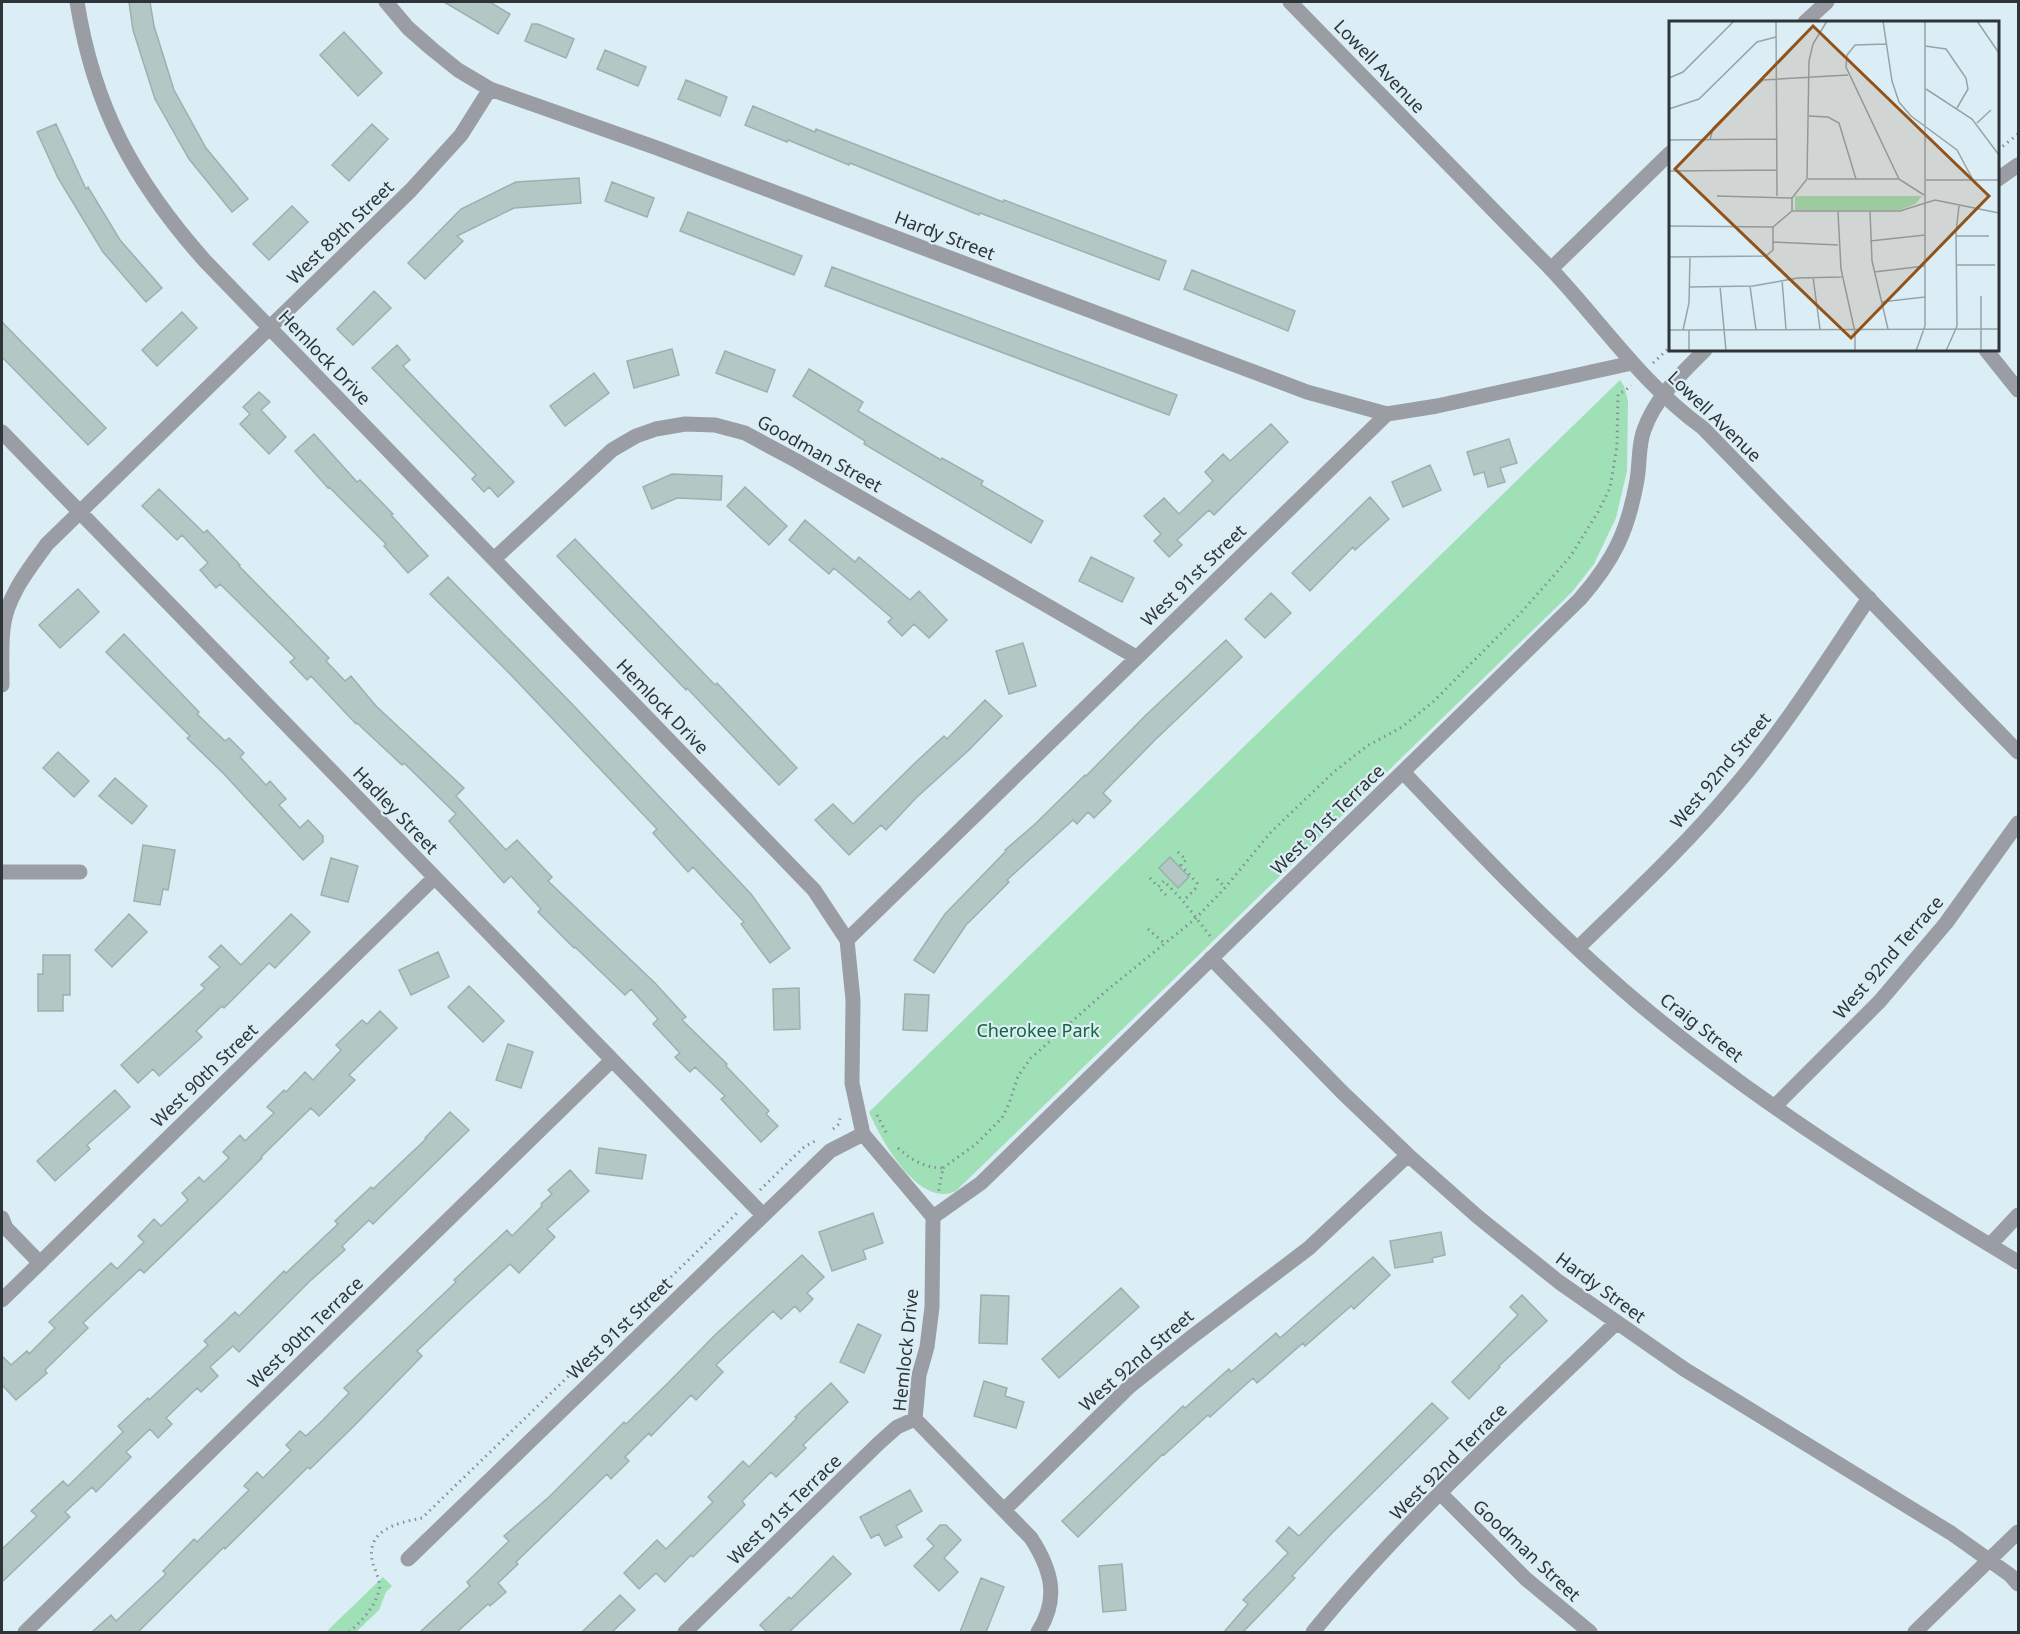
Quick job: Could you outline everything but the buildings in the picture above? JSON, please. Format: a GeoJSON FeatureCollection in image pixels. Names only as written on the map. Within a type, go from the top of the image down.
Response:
{"type":"FeatureCollection","features":[{"type":"Feature","properties":{"kind":"street","name":"Hemlock Drive"},"geometry":{"type":"LineString","coordinates":[[77,2],[88,58],[123,150],[177,230],[269,328],[814,890],[847,940],[853,1000],[852,1083],[863,1134],[933,1217],[932,1307],[927,1347],[919,1375],[915,1419],[1004,1510]]}},
{"type":"Feature","properties":{"kind":"street"},"geometry":{"type":"LineString","coordinates":[[386,2],[408,28],[432,49],[458,70],[490,89]]}},
{"type":"Feature","properties":{"kind":"street","name":"Lowell Avenue"},"geometry":{"type":"LineString","coordinates":[[1290,2],[1551,269],[1581,301],[1632,363],[1663,395],[1703,428],[2019,752]]}},
{"type":"Feature","properties":{"kind":"street"},"geometry":{"type":"LineString","coordinates":[[1806,21],[1827,2]]}},
{"type":"Feature","properties":{"kind":"street","name":"West 89th Street"},"geometry":{"type":"LineString","coordinates":[[2,685],[3,628],[9,606],[22,579],[47,544],[411,190],[461,135],[490,89]]}},
{"type":"Feature","properties":{"kind":"street","name":"Hardy Street"},"geometry":{"type":"LineString","coordinates":[[490,89],[657,148],[1296,387],[1387,414]]}},
{"type":"Feature","properties":{"kind":"street"},"geometry":{"type":"LineString","coordinates":[[1551,269],[1669,155]]}},
{"type":"Feature","properties":{"kind":"street"},"geometry":{"type":"LineString","coordinates":[[1999,178],[2019,165]]}},
{"type":"Feature","properties":{"kind":"street"},"geometry":{"type":"LineString","coordinates":[[1663,395],[1680,374],[1704,351]]}},
{"type":"Feature","properties":{"kind":"street"},"geometry":{"type":"LineString","coordinates":[[1987,351],[2019,390]]}},
{"type":"Feature","properties":{"kind":"street"},"geometry":{"type":"LineString","coordinates":[[1387,414],[1437,406],[1632,363]]}},
{"type":"Feature","properties":{"kind":"street","name":"West 91st Terrace"},"geometry":{"type":"LineString","coordinates":[[933,1217],[981,1183],[1580,599],[1601,574],[1620,542],[1630,515],[1644,429],[1663,395]]}},
{"type":"Feature","properties":{"kind":"street","name":"West 91st Street"},"geometry":{"type":"LineString","coordinates":[[847,940],[1387,414]]}},
{"type":"Feature","properties":{"kind":"street","name":"Goodman Street"},"geometry":{"type":"LineString","coordinates":[[494,559],[612,450],[636,436],[657,429],[685,424],[715,425],[745,433],[797,461],[1136,657]]}},
{"type":"Feature","properties":{"kind":"street","name":"Hadley Street"},"geometry":{"type":"LineString","coordinates":[[2,432],[762,1215]]}},
{"type":"Feature","properties":{"kind":"street","name":"West 92nd Street"},"geometry":{"type":"LineString","coordinates":[[1578,948],[1672,856],[1732,790],[1786,721],[1869,598]]}},
{"type":"Feature","properties":{"kind":"street","name":"Craig Street"},"geometry":{"type":"LineString","coordinates":[[1403,772],[1531,904],[1637,1001],[1703,1053],[1829,1145],[2019,1262]]}},
{"type":"Feature","properties":{"kind":"street","name":"West 92nd Terrace"},"geometry":{"type":"LineString","coordinates":[[1775,1106],[1880,1000],[1939,932],[2019,823]]}},
{"type":"Feature","properties":{"kind":"street"},"geometry":{"type":"LineString","coordinates":[[2,872],[80,872]]}},
{"type":"Feature","properties":{"kind":"street","name":"West 90th Street"},"geometry":{"type":"LineString","coordinates":[[2,1300],[434,878]]}},
{"type":"Feature","properties":{"kind":"street","name":"Hardy Street"},"geometry":{"type":"LineString","coordinates":[[1217,952],[1343,1093],[1478,1217],[1541,1268],[1684,1369],[1951,1533],[2019,1584]]}},
{"type":"Feature","properties":{"kind":"street","name":"West 90th Terrace"},"geometry":{"type":"LineString","coordinates":[[25,1632],[612,1060]]}},
{"type":"Feature","properties":{"kind":"street","name":"West 91st Street"},"geometry":{"type":"LineString","coordinates":[[408,1559],[830,1150],[863,1134]]}},
{"type":"Feature","properties":{"kind":"street","name":"West 92nd Street"},"geometry":{"type":"LineString","coordinates":[[1004,1510],[1129,1387],[1188,1339],[1309,1248],[1408,1155]]}},
{"type":"Feature","properties":{"kind":"street"},"geometry":{"type":"LineString","coordinates":[[1990,1245],[2019,1215]]}},
{"type":"Feature","properties":{"kind":"street"},"geometry":{"type":"LineString","coordinates":[[2,1218],[6,1228],[40,1263]]}},
{"type":"Feature","properties":{"kind":"street","name":"West 92nd Terrace"},"geometry":{"type":"LineString","coordinates":[[1313,1632],[1355,1581],[1616,1323]]}},
{"type":"Feature","properties":{"kind":"street","name":"West 91st Terrace"},"geometry":{"type":"LineString","coordinates":[[685,1632],[879,1443],[897,1427],[915,1419]]}},
{"type":"Feature","properties":{"kind":"street","name":"Goodman Street"},"geometry":{"type":"LineString","coordinates":[[1441,1494],[1526,1579],[1590,1632]]}},
{"type":"Feature","properties":{"kind":"street"},"geometry":{"type":"LineString","coordinates":[[1004,1510],[1031,1538],[1044,1559],[1050,1577],[1050,1606],[1038,1632]]}},
{"type":"Feature","properties":{"kind":"street"},"geometry":{"type":"LineString","coordinates":[[1915,1632],[2019,1532]]}},
{"type":"Feature","properties":{"kind":"path"},"geometry":{"type":"LineString","coordinates":[[1999,149],[2019,134]]}},
{"type":"Feature","properties":{"kind":"path"},"geometry":{"type":"LineString","coordinates":[[1655,361],[1669,348]]}},
{"type":"Feature","properties":{"kind":"path"},"geometry":{"type":"LineString","coordinates":[[874,1108],[888,1136],[907,1156],[925,1166],[943,1168],[976,1144],[1002,1118],[1018,1076],[1031,1058],[1106,992],[1196,919],[1271,832],[1335,771],[1367,746],[1402,727],[1434,701],[1518,616],[1570,557],[1610,488],[1617,446],[1618,394],[1625,391]]}},
{"type":"Feature","properties":{"kind":"path"},"geometry":{"type":"LineString","coordinates":[[1178,852],[1186,860],[1181,865],[1197,883],[1196,888],[1183,901]]}},
{"type":"Feature","properties":{"kind":"path"},"geometry":{"type":"LineString","coordinates":[[1149,878],[1166,895]]}},
{"type":"Feature","properties":{"kind":"path"},"geometry":{"type":"LineString","coordinates":[[1217,879],[1225,887]]}},
{"type":"Feature","properties":{"kind":"path"},"geometry":{"type":"LineString","coordinates":[[1158,887],[1164,881],[1183,901],[1208,935],[1217,952]]}},
{"type":"Feature","properties":{"kind":"path"},"geometry":{"type":"LineString","coordinates":[[1148,929],[1165,944]]}},
{"type":"Feature","properties":{"kind":"path"},"geometry":{"type":"LineString","coordinates":[[828,1133],[839,1124],[840,1118],[846,1118]]}},
{"type":"Feature","properties":{"kind":"path"},"geometry":{"type":"LineString","coordinates":[[350,1632],[373,1605],[380,1589],[371,1554],[376,1537],[389,1527],[422,1518],[804,1147],[823,1136]]}},
{"type":"Feature","properties":{"kind":"path"},"geometry":{"type":"LineString","coordinates":[[933,1217],[943,1168]]}},
{"type":"Feature","properties":{"kind":"green space","name":"Cherokee Park"},"geometry":{"type":"Polygon","coordinates":[[[1620,380],[1628,401],[1627,471],[1616,518],[1594,564],[1572,592],[956,1191],[942,1194],[928,1190],[915,1181],[903,1169],[882,1139],[869,1112],[1620,380]]]}},
{"type":"Feature","properties":{"kind":"green space"},"geometry":{"type":"Polygon","coordinates":[[[383,1577],[392,1586],[386,1592],[379,1610],[356,1632],[326,1632],[383,1577]]]}}]}
